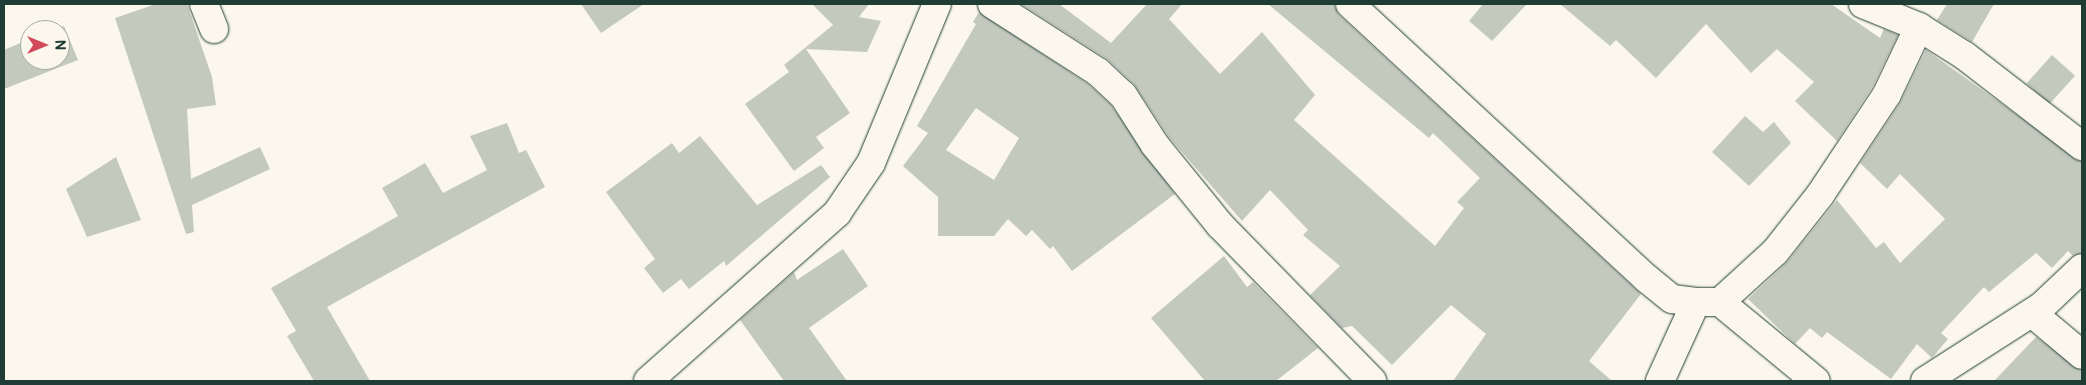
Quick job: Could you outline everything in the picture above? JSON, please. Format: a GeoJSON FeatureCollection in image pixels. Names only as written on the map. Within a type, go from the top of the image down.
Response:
{"type":"FeatureCollection","features":[{"type":"Feature","properties":{"kind":"street"},"geometry":{"type":"LineString","coordinates":[[204,4],[214,29]]}},
{"type":"Feature","properties":{"kind":"street"},"geometry":{"type":"LineString","coordinates":[[648,381],[837,213],[871,163],[937,4]]}},
{"type":"Feature","properties":{"kind":"street"},"geometry":{"type":"LineString","coordinates":[[992,4],[1098,72],[1123,95],[1155,145],[1220,225],[1372,381]]}},
{"type":"Feature","properties":{"kind":"street"},"geometry":{"type":"LineString","coordinates":[[1350,4],[1646,278],[1672,299],[1708,302],[1816,381]]}},
{"type":"Feature","properties":{"kind":"street"},"geometry":{"type":"LineString","coordinates":[[1864,4],[1919,27],[2082,146]]}},
{"type":"Feature","properties":{"kind":"street"},"geometry":{"type":"LineString","coordinates":[[1660,381],[1708,302],[1775,252],[1820,195],[1887,94],[1919,27]]}},
{"type":"Feature","properties":{"kind":"street"},"geometry":{"type":"LineString","coordinates":[[1925,381],[2032,313],[2082,268]]}},
{"type":"Feature","properties":{"kind":"street"},"geometry":{"type":"LineString","coordinates":[[2032,313],[2082,355]]}},
{"type":"Feature","properties":{"kind":"building"},"geometry":{"type":"Polygon","coordinates":[[[156,4],[187,4],[212,77],[216,105],[187,109],[191,179],[260,147],[270,169],[192,205],[194,232],[186,234],[115,18],[156,4]]]}},
{"type":"Feature","properties":{"kind":"building"},"geometry":{"type":"Polygon","coordinates":[[[581,4],[644,4],[601,33],[581,4]]]}},
{"type":"Feature","properties":{"kind":"building"},"geometry":{"type":"Polygon","coordinates":[[[812,4],[869,4],[859,17],[881,21],[867,52],[806,49],[850,113],[816,137],[824,148],[794,171],[745,104],[789,72],[784,65],[833,25],[812,4]]]}},
{"type":"Feature","properties":{"kind":"building"},"geometry":{"type":"Polygon","coordinates":[[[1021,4],[1059,4],[1111,43],[1147,4],[1182,4],[1169,19],[1220,74],[1262,32],[1315,95],[1294,120],[1435,246],[1464,208],[1457,202],[1480,178],[1433,133],[1429,138],[1268,4],[1334,4],[1339,15],[1641,294],[1589,361],[1612,381],[1453,381],[1486,334],[1451,305],[1392,365],[1352,326],[1342,328],[1310,295],[1340,266],[1303,235],[1308,230],[1270,190],[1242,221],[1168,136],[1134,84],[1107,59],[1021,4]]]}},
{"type":"Feature","properties":{"kind":"building"},"geometry":{"type":"Polygon","coordinates":[[[1483,4],[1527,4],[1492,41],[1469,21],[1483,4]]]}},
{"type":"Feature","properties":{"kind":"building"},"geometry":{"type":"Polygon","coordinates":[[[1560,4],[1831,4],[1880,38],[1884,29],[1898,35],[1873,86],[1837,141],[1795,101],[1814,82],[1777,49],[1751,73],[1706,24],[1656,78],[1616,40],[1610,46],[1560,4]]]}},
{"type":"Feature","properties":{"kind":"building"},"geometry":{"type":"Polygon","coordinates":[[[1947,4],[1994,4],[1972,42],[1937,20],[1947,4]]]}},
{"type":"Feature","properties":{"kind":"building"},"geometry":{"type":"Polygon","coordinates":[[[979,12],[1088,84],[1111,105],[1175,194],[1072,271],[1053,246],[1050,249],[1032,230],[1026,236],[1008,219],[994,236],[938,236],[938,197],[903,166],[928,133],[917,126],[976,24],[973,22],[979,12]],[[976,108],[946,150],[994,180],[1019,138],[976,108]]]}},
{"type":"Feature","properties":{"kind":"building"},"geometry":{"type":"Polygon","coordinates":[[[70,41],[78,60],[70,63],[70,41]]]}},
{"type":"Feature","properties":{"kind":"building"},"geometry":{"type":"Polygon","coordinates":[[[20,43],[20,70],[52,70],[4,89],[4,50],[20,43]]]}},
{"type":"Feature","properties":{"kind":"building"},"geometry":{"type":"Polygon","coordinates":[[[1926,50],[2082,161],[2082,253],[2073,256],[2068,251],[2052,268],[2036,253],[1989,292],[1984,287],[1941,333],[1948,339],[1932,358],[1917,344],[1891,379],[1827,332],[1822,338],[1810,328],[1795,344],[1748,299],[1787,262],[1837,200],[1876,248],[1884,242],[1900,263],[1945,219],[1900,174],[1887,189],[1860,163],[1900,103],[1926,50]]]}},
{"type":"Feature","properties":{"kind":"building"},"geometry":{"type":"Polygon","coordinates":[[[2052,55],[2075,76],[2050,104],[2027,83],[2052,55]]]}},
{"type":"Feature","properties":{"kind":"building"},"geometry":{"type":"Polygon","coordinates":[[[1745,116],[1763,132],[1774,122],[1791,143],[1749,186],[1712,152],[1745,116]]]}},
{"type":"Feature","properties":{"kind":"building"},"geometry":{"type":"Polygon","coordinates":[[[507,123],[519,153],[526,150],[545,187],[327,307],[370,381],[314,381],[287,336],[296,331],[271,288],[398,216],[382,188],[425,163],[443,193],[487,170],[470,136],[507,123]]]}},
{"type":"Feature","properties":{"kind":"building"},"geometry":{"type":"Polygon","coordinates":[[[700,136],[757,205],[821,165],[830,177],[726,266],[724,261],[689,289],[681,279],[663,293],[644,268],[655,259],[606,192],[672,143],[679,153],[700,136]]]}},
{"type":"Feature","properties":{"kind":"building"},"geometry":{"type":"Polygon","coordinates":[[[116,157],[141,220],[87,237],[66,189],[116,157]]]}},
{"type":"Feature","properties":{"kind":"building"},"geometry":{"type":"Polygon","coordinates":[[[843,249],[868,286],[809,328],[847,381],[784,381],[740,320],[794,272],[797,280],[843,249]]]}},
{"type":"Feature","properties":{"kind":"building"},"geometry":{"type":"Polygon","coordinates":[[[1224,256],[1247,287],[1253,282],[1318,348],[1276,381],[1205,381],[1151,318],[1224,256]]]}},
{"type":"Feature","properties":{"kind":"building"},"geometry":{"type":"Polygon","coordinates":[[[2036,337],[2082,370],[2082,381],[1994,381],[2036,337]]]}}]}
